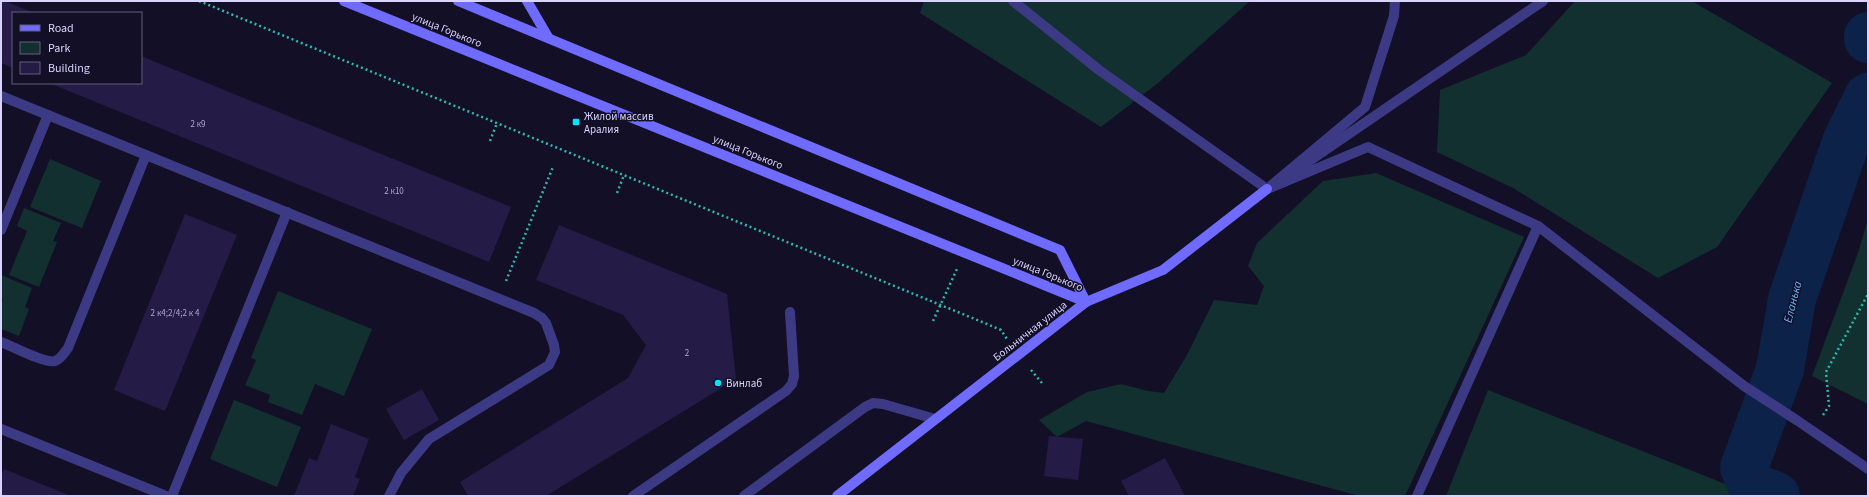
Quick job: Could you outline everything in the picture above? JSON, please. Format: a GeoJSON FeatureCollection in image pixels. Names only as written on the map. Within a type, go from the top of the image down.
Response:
{"type":"FeatureCollection","features":[{"type":"Feature","properties":{"kind":"main road","name":"улица Горького"},"geometry":{"type":"LineString","coordinates":[[344,1],[1086,302]]}},
{"type":"Feature","properties":{"kind":"main road","name":"улица Горького"},"geometry":{"type":"LineString","coordinates":[[458,1],[1060,250],[1086,302]]}},
{"type":"Feature","properties":{"kind":"main road"},"geometry":{"type":"LineString","coordinates":[[527,1],[548,37]]}},
{"type":"Feature","properties":{"kind":"main road","name":"Больничная улица"},"geometry":{"type":"LineString","coordinates":[[837,496],[1086,302],[1163,270],[1268,189]]}},
{"type":"Feature","properties":{"kind":"street"},"geometry":{"type":"LineString","coordinates":[[1013,1],[1099,70],[1268,189]]}},
{"type":"Feature","properties":{"kind":"street"},"geometry":{"type":"LineString","coordinates":[[1268,189],[1365,107],[1394,16],[1395,1]]}},
{"type":"Feature","properties":{"kind":"street"},"geometry":{"type":"LineString","coordinates":[[1268,189],[1543,1]]}},
{"type":"Feature","properties":{"kind":"street"},"geometry":{"type":"LineString","coordinates":[[1,96],[287,212],[542,318],[556,352],[549,365],[429,439],[401,473],[389,496]]}},
{"type":"Feature","properties":{"kind":"street"},"geometry":{"type":"LineString","coordinates":[[1,230],[48,115]]}},
{"type":"Feature","properties":{"kind":"street"},"geometry":{"type":"LineString","coordinates":[[1268,189],[1368,147],[1538,226],[1744,386],[1868,468]]}},
{"type":"Feature","properties":{"kind":"street"},"geometry":{"type":"LineString","coordinates":[[1,342],[46,360],[54,361],[61,357],[68,348],[146,155]]}},
{"type":"Feature","properties":{"kind":"street"},"geometry":{"type":"LineString","coordinates":[[172,496],[287,212]]}},
{"type":"Feature","properties":{"kind":"street"},"geometry":{"type":"LineString","coordinates":[[1417,496],[1538,226]]}},
{"type":"Feature","properties":{"kind":"street"},"geometry":{"type":"LineString","coordinates":[[632,496],[786,391],[792,384],[794,376],[790,312]]}},
{"type":"Feature","properties":{"kind":"street"},"geometry":{"type":"LineString","coordinates":[[744,496],[865,407],[873,403],[883,404],[935,419]]}},
{"type":"Feature","properties":{"kind":"street"},"geometry":{"type":"LineString","coordinates":[[1,429],[166,496]]}},
{"type":"Feature","properties":{"kind":"path"},"geometry":{"type":"LineString","coordinates":[[199,1],[987,324]]}},
{"type":"Feature","properties":{"kind":"path"},"geometry":{"type":"LineString","coordinates":[[490,142],[497,123]]}},
{"type":"Feature","properties":{"kind":"path"},"geometry":{"type":"LineString","coordinates":[[499,299],[553,167]]}},
{"type":"Feature","properties":{"kind":"path"},"geometry":{"type":"LineString","coordinates":[[617,193],[624,175]]}},
{"type":"Feature","properties":{"kind":"path"},"geometry":{"type":"LineString","coordinates":[[933,321],[957,268]]}},
{"type":"Feature","properties":{"kind":"path"},"geometry":{"type":"LineString","coordinates":[[1812,430],[1829,406],[1826,372],[1868,294]]}},
{"type":"Feature","properties":{"kind":"green space"},"geometry":{"type":"Polygon","coordinates":[[[924,1],[1250,1],[1158,83],[1101,127],[920,13],[924,1]]]}},
{"type":"Feature","properties":{"kind":"green space"},"geometry":{"type":"Polygon","coordinates":[[[1575,1],[1692,1],[1832,83],[1717,247],[1658,278],[1513,188],[1437,152],[1440,90],[1526,55],[1575,1]]]}},
{"type":"Feature","properties":{"kind":"green space"},"geometry":{"type":"Polygon","coordinates":[[[50,159],[101,181],[82,228],[30,207],[50,159]]]}},
{"type":"Feature","properties":{"kind":"green space"},"geometry":{"type":"Polygon","coordinates":[[[1376,173],[1524,237],[1405,496],[1359,496],[1086,421],[1057,437],[1039,420],[1087,392],[1121,384],[1148,391],[1164,393],[1187,355],[1214,300],[1257,305],[1264,286],[1248,266],[1257,243],[1323,181],[1376,173]]]}},
{"type":"Feature","properties":{"kind":"green space"},"geometry":{"type":"Polygon","coordinates":[[[24,208],[61,223],[53,241],[57,242],[39,287],[9,275],[27,231],[17,226],[24,208]]]}},
{"type":"Feature","properties":{"kind":"green space"},"geometry":{"type":"Polygon","coordinates":[[[1868,219],[1868,404],[1812,376],[1858,253],[1868,219]]]}},
{"type":"Feature","properties":{"kind":"green space"},"geometry":{"type":"Polygon","coordinates":[[[1,275],[32,288],[25,307],[29,309],[19,336],[1,329],[1,303],[3,299],[1,298],[1,275]]]}},
{"type":"Feature","properties":{"kind":"green space"},"geometry":{"type":"Polygon","coordinates":[[[278,291],[372,329],[344,396],[315,384],[302,415],[268,402],[270,395],[245,385],[256,360],[251,358],[278,291]]]}},
{"type":"Feature","properties":{"kind":"green space"},"geometry":{"type":"Polygon","coordinates":[[[1488,390],[1733,487],[1748,496],[1446,496],[1488,390]]]}},
{"type":"Feature","properties":{"kind":"green space"},"geometry":{"type":"Polygon","coordinates":[[[234,400],[301,427],[277,487],[210,459],[234,400]]]}},
{"type":"Feature","properties":{"kind":"building"},"geometry":{"type":"Polygon","coordinates":[[[1,1],[5,1],[32,12],[12,12],[12,68],[1,63],[1,1]]]}},
{"type":"Feature","properties":{"kind":"building"},"geometry":{"type":"Polygon","coordinates":[[[142,56],[511,207],[489,262],[51,84],[142,84],[142,56]]]}},
{"type":"Feature","properties":{"kind":"building"},"geometry":{"type":"Polygon","coordinates":[[[185,214],[237,235],[165,411],[114,390],[185,214]]]}},
{"type":"Feature","properties":{"kind":"building"},"geometry":{"type":"Polygon","coordinates":[[[559,225],[727,294],[736,379],[546,496],[468,496],[460,482],[628,378],[646,345],[623,315],[536,280],[559,225]]]}},
{"type":"Feature","properties":{"kind":"building"},"geometry":{"type":"Polygon","coordinates":[[[422,389],[439,420],[404,440],[386,409],[422,389]]]}},
{"type":"Feature","properties":{"kind":"building"},"geometry":{"type":"Polygon","coordinates":[[[331,424],[369,439],[355,477],[360,479],[353,496],[294,496],[309,458],[317,461],[331,424]]]}},
{"type":"Feature","properties":{"kind":"building"},"geometry":{"type":"Polygon","coordinates":[[[1049,436],[1083,439],[1078,480],[1044,476],[1049,436]]]}},
{"type":"Feature","properties":{"kind":"building"},"geometry":{"type":"Polygon","coordinates":[[[1165,458],[1185,496],[1129,496],[1121,481],[1165,458]]]}},
{"type":"Feature","properties":{"kind":"building"},"geometry":{"type":"Polygon","coordinates":[[[4,469],[71,496],[1,496],[1,476],[4,469]]]}},
{"type":"Feature","properties":{"kind":"waterway","name":"Еланька"},"geometry":{"type":"LineString","coordinates":[[1776,496],[1752,486],[1744,468],[1780,369],[1792,299],[1846,142],[1868,97]]}},
{"type":"Feature","properties":{"kind":"place","name":"Жилой массив Аралия"},"geometry":{"type":"Point","coordinates":[576,122]}},
{"type":"Feature","properties":{"kind":"place","name":"Винлаб"},"geometry":{"type":"Point","coordinates":[718,383]}}]}
